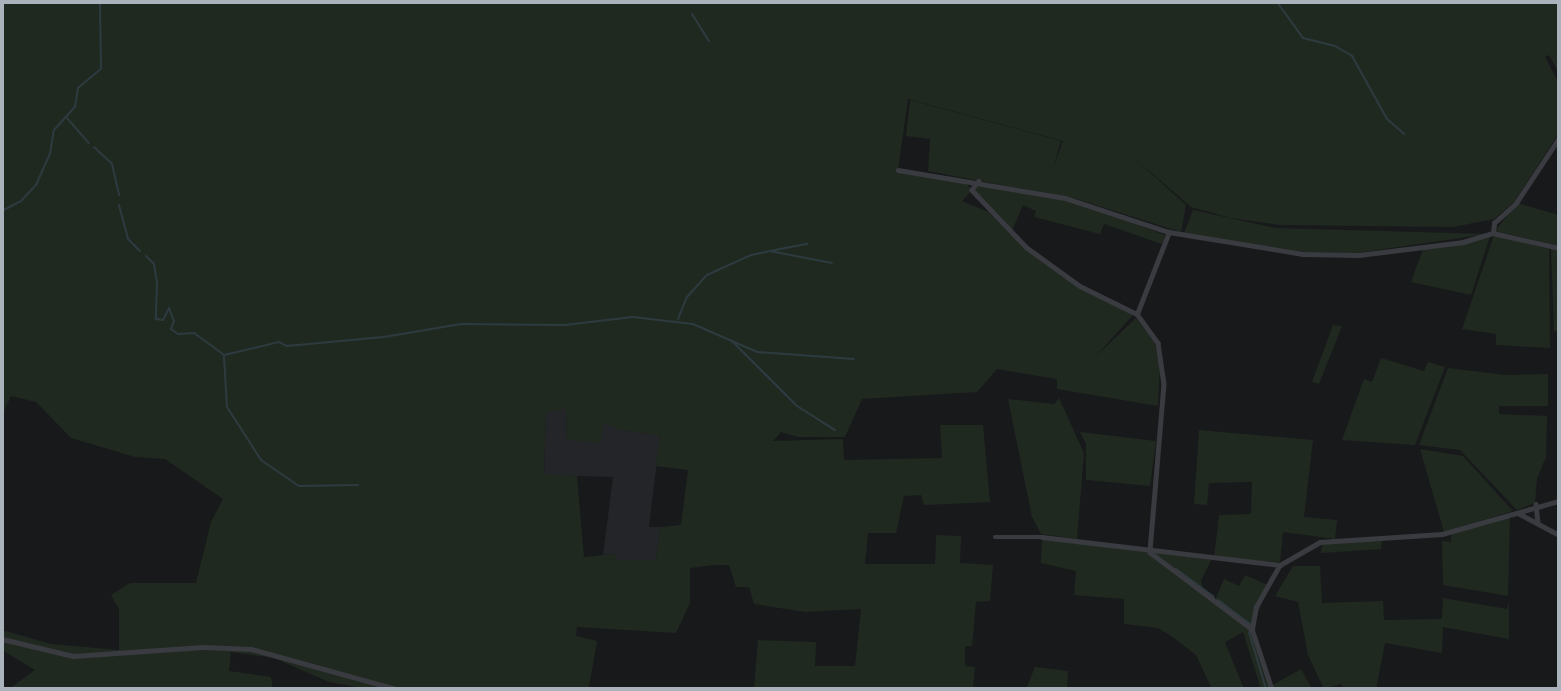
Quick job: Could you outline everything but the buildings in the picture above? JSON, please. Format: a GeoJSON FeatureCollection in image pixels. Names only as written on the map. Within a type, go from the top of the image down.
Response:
{"type":"FeatureCollection","features":[{"type":"Feature","properties":{"kind":"street"},"geometry":{"type":"LineString","coordinates":[[1493,233],[1494,223],[1516,203],[1559,138]]}},
{"type":"Feature","properties":{"kind":"street"},"geometry":{"type":"LineString","coordinates":[[898,170],[979,181],[1065,198],[1169,232],[1334,256],[1463,242],[1493,233],[1559,248]]}},
{"type":"Feature","properties":{"kind":"street"},"geometry":{"type":"LineString","coordinates":[[979,181],[972,190],[1039,258],[1080,286],[1137,314],[1158,343],[1163,361],[1150,552]]}},
{"type":"Feature","properties":{"kind":"street"},"geometry":{"type":"LineString","coordinates":[[1137,314],[1169,232]]}},
{"type":"Feature","properties":{"kind":"street"},"geometry":{"type":"LineString","coordinates":[[1272,689],[1252,629],[1256,607],[1280,565],[1320,542],[1442,534],[1536,505],[1559,501]]}},
{"type":"Feature","properties":{"kind":"street"},"geometry":{"type":"LineString","coordinates":[[1536,505],[1538,523]]}},
{"type":"Feature","properties":{"kind":"street"},"geometry":{"type":"LineString","coordinates":[[1517,512],[1559,535]]}},
{"type":"Feature","properties":{"kind":"street"},"geometry":{"type":"LineString","coordinates":[[995,537],[1042,537],[1150,552],[1280,565]]}},
{"type":"Feature","properties":{"kind":"street"},"geometry":{"type":"LineString","coordinates":[[1150,552],[1252,629]]}},
{"type":"Feature","properties":{"kind":"street"},"geometry":{"type":"LineString","coordinates":[[2,639],[73,656],[203,647],[251,649],[396,689]]}},
{"type":"Feature","properties":{"kind":"shaded area"},"geometry":{"type":"Polygon","coordinates":[[[2,2],[1559,2],[1559,73],[1549,55],[1545,57],[1557,80],[1559,133],[1514,202],[1494,219],[1453,227],[1280,225],[1231,218],[1191,207],[1131,155],[1186,205],[1181,232],[1077,199],[928,171],[930,139],[906,136],[910,100],[1061,141],[1053,168],[1063,141],[908,99],[898,170],[961,178],[972,190],[962,201],[988,212],[1024,247],[1079,287],[1133,315],[1095,357],[1136,318],[1154,342],[1160,361],[1158,406],[1057,389],[1057,379],[997,369],[977,392],[862,399],[845,437],[798,437],[781,432],[773,441],[843,439],[844,460],[942,458],[940,425],[983,425],[990,502],[924,505],[921,495],[904,496],[896,533],[868,533],[865,564],[935,564],[936,535],[961,536],[960,563],[993,565],[990,601],[976,602],[972,646],[965,646],[965,666],[975,667],[973,689],[754,689],[758,640],[816,642],[815,666],[855,666],[861,609],[805,612],[754,604],[749,587],[736,587],[729,565],[714,565],[690,568],[690,603],[676,633],[577,627],[576,636],[597,641],[589,687],[602,689],[368,689],[329,682],[274,658],[231,652],[229,671],[271,677],[273,689],[9,689],[35,670],[2,650],[2,630],[51,644],[119,650],[119,609],[111,595],[130,583],[196,583],[211,522],[223,499],[165,459],[135,457],[71,438],[36,402],[11,396],[2,415],[2,2]],[[566,408],[546,413],[544,474],[577,476],[584,557],[615,554],[618,560],[656,560],[660,527],[681,525],[688,470],[656,466],[660,435],[620,430],[603,422],[601,443],[567,440],[566,408]]]}},
{"type":"Feature","properties":{"kind":"shaded area"},"geometry":{"type":"Polygon","coordinates":[[[981,183],[1072,200],[1165,235],[1162,244],[1104,224],[1100,234],[1034,217],[1036,211],[1023,205],[1012,231],[975,191],[981,183]]]}},
{"type":"Feature","properties":{"kind":"shaded area"},"geometry":{"type":"Polygon","coordinates":[[[1517,203],[1559,215],[1559,246],[1495,231],[1517,203]]]}},
{"type":"Feature","properties":{"kind":"shaded area"},"geometry":{"type":"Polygon","coordinates":[[[1193,210],[1275,228],[1488,234],[1357,253],[1305,252],[1184,233],[1193,210]]]}},
{"type":"Feature","properties":{"kind":"shaded area"},"geometry":{"type":"Polygon","coordinates":[[[1494,235],[1549,249],[1550,348],[1496,345],[1496,334],[1462,329],[1494,235]]]}},
{"type":"Feature","properties":{"kind":"shaded area"},"geometry":{"type":"Polygon","coordinates":[[[1490,236],[1471,295],[1411,282],[1423,249],[1490,236]]]}},
{"type":"Feature","properties":{"kind":"shaded area"},"geometry":{"type":"Polygon","coordinates":[[[1551,248],[1559,250],[1559,332],[1554,331],[1551,248]]]}},
{"type":"Feature","properties":{"kind":"shaded area"},"geometry":{"type":"Polygon","coordinates":[[[1333,325],[1342,326],[1319,384],[1312,382],[1333,325]]]}},
{"type":"Feature","properties":{"kind":"shaded area"},"geometry":{"type":"Polygon","coordinates":[[[1381,358],[1424,371],[1428,362],[1445,367],[1415,445],[1342,440],[1364,379],[1372,382],[1381,358]]]}},
{"type":"Feature","properties":{"kind":"shaded area"},"geometry":{"type":"Polygon","coordinates":[[[1448,368],[1506,375],[1548,374],[1548,406],[1499,406],[1499,414],[1547,416],[1546,457],[1537,478],[1535,503],[1517,510],[1460,450],[1419,445],[1448,368]]]}},
{"type":"Feature","properties":{"kind":"shaded area"},"geometry":{"type":"Polygon","coordinates":[[[1059,398],[1084,453],[1077,539],[1041,534],[1032,517],[1008,399],[1054,404],[1059,398]]]}},
{"type":"Feature","properties":{"kind":"shaded area"},"geometry":{"type":"Polygon","coordinates":[[[566,408],[567,440],[603,421],[620,430],[660,435],[649,527],[660,527],[656,561],[618,560],[615,554],[603,555],[613,477],[544,475],[546,412],[566,408]]]}},
{"type":"Feature","properties":{"kind":"shaded area"},"geometry":{"type":"Polygon","coordinates":[[[1199,430],[1313,440],[1304,517],[1337,520],[1335,539],[1283,532],[1280,562],[1214,558],[1219,515],[1251,514],[1252,482],[1209,483],[1207,505],[1194,504],[1199,430]]]}},
{"type":"Feature","properties":{"kind":"shaded area"},"geometry":{"type":"Polygon","coordinates":[[[1080,432],[1156,441],[1150,486],[1086,480],[1086,444],[1080,432]]]}},
{"type":"Feature","properties":{"kind":"shaded area"},"geometry":{"type":"Polygon","coordinates":[[[1420,449],[1463,456],[1513,511],[1444,532],[1420,449]]]}},
{"type":"Feature","properties":{"kind":"shaded area"},"geometry":{"type":"Polygon","coordinates":[[[1510,517],[1508,596],[1443,585],[1442,541],[1451,542],[1451,534],[1510,517]]]}},
{"type":"Feature","properties":{"kind":"shaded area"},"geometry":{"type":"Polygon","coordinates":[[[1042,537],[1211,560],[1201,581],[1205,594],[1215,600],[1224,579],[1239,586],[1245,575],[1268,585],[1252,629],[1271,686],[1301,669],[1312,689],[1261,689],[1243,632],[1225,642],[1244,689],[1212,689],[1196,655],[1174,638],[1158,628],[1124,624],[1124,599],[1074,595],[1076,571],[1041,563],[1042,537]]]}},
{"type":"Feature","properties":{"kind":"shaded area"},"geometry":{"type":"Polygon","coordinates":[[[1382,540],[1381,549],[1321,553],[1322,543],[1382,540]]]}},
{"type":"Feature","properties":{"kind":"shaded area"},"geometry":{"type":"Polygon","coordinates":[[[1293,566],[1320,566],[1322,603],[1383,601],[1384,620],[1442,619],[1443,598],[1507,609],[1509,602],[1509,639],[1443,627],[1442,653],[1385,643],[1376,689],[1346,689],[1340,684],[1324,689],[1308,655],[1298,602],[1275,596],[1293,566]]]}},
{"type":"Feature","properties":{"kind":"shaded area"},"geometry":{"type":"Polygon","coordinates":[[[1035,667],[1068,671],[1067,689],[1026,689],[1035,667]]]}},
{"type":"Feature","properties":{"kind":"waterway"},"geometry":{"type":"LineString","coordinates":[[2,211],[21,201],[36,185],[50,154],[54,130],[75,107],[78,88],[101,69],[100,2]]}},
{"type":"Feature","properties":{"kind":"waterway"},"geometry":{"type":"LineString","coordinates":[[1277,2],[1303,38],[1335,46],[1352,56],[1387,119],[1404,134]]}},
{"type":"Feature","properties":{"kind":"waterway"},"geometry":{"type":"LineString","coordinates":[[692,14],[709,41]]}},
{"type":"Feature","properties":{"kind":"waterway"},"geometry":{"type":"LineString","coordinates":[[67,118],[89,143]]}},
{"type":"Feature","properties":{"kind":"waterway"},"geometry":{"type":"LineString","coordinates":[[94,147],[112,164],[119,195]]}},
{"type":"Feature","properties":{"kind":"waterway"},"geometry":{"type":"LineString","coordinates":[[119,205],[128,239],[140,251]]}},
{"type":"Feature","properties":{"kind":"waterway"},"geometry":{"type":"LineString","coordinates":[[770,251],[807,244]]}},
{"type":"Feature","properties":{"kind":"waterway"},"geometry":{"type":"LineString","coordinates":[[678,319],[687,297],[707,275],[751,255],[770,251],[832,263]]}},
{"type":"Feature","properties":{"kind":"waterway"},"geometry":{"type":"LineString","coordinates":[[146,256],[154,264],[157,283],[156,319],[163,320],[169,308],[174,321],[171,329],[178,334],[194,333],[224,355],[279,342],[287,346],[384,337],[461,324],[565,325],[633,317],[693,324],[757,352],[854,359]]}},
{"type":"Feature","properties":{"kind":"waterway"},"geometry":{"type":"LineString","coordinates":[[731,340],[797,406],[835,430]]}},
{"type":"Feature","properties":{"kind":"waterway"},"geometry":{"type":"LineString","coordinates":[[224,357],[227,407],[261,460],[299,486],[358,485]]}},
{"type":"Feature","properties":{"kind":"waterway"},"geometry":{"type":"LineString","coordinates":[[1176,569],[1214,597]]}},
{"type":"Feature","properties":{"kind":"waterway"},"geometry":{"type":"LineString","coordinates":[[1218,600],[1250,624]]}},
{"type":"Feature","properties":{"kind":"waterway"},"geometry":{"type":"LineString","coordinates":[[1249,632],[1266,689]]}}]}
